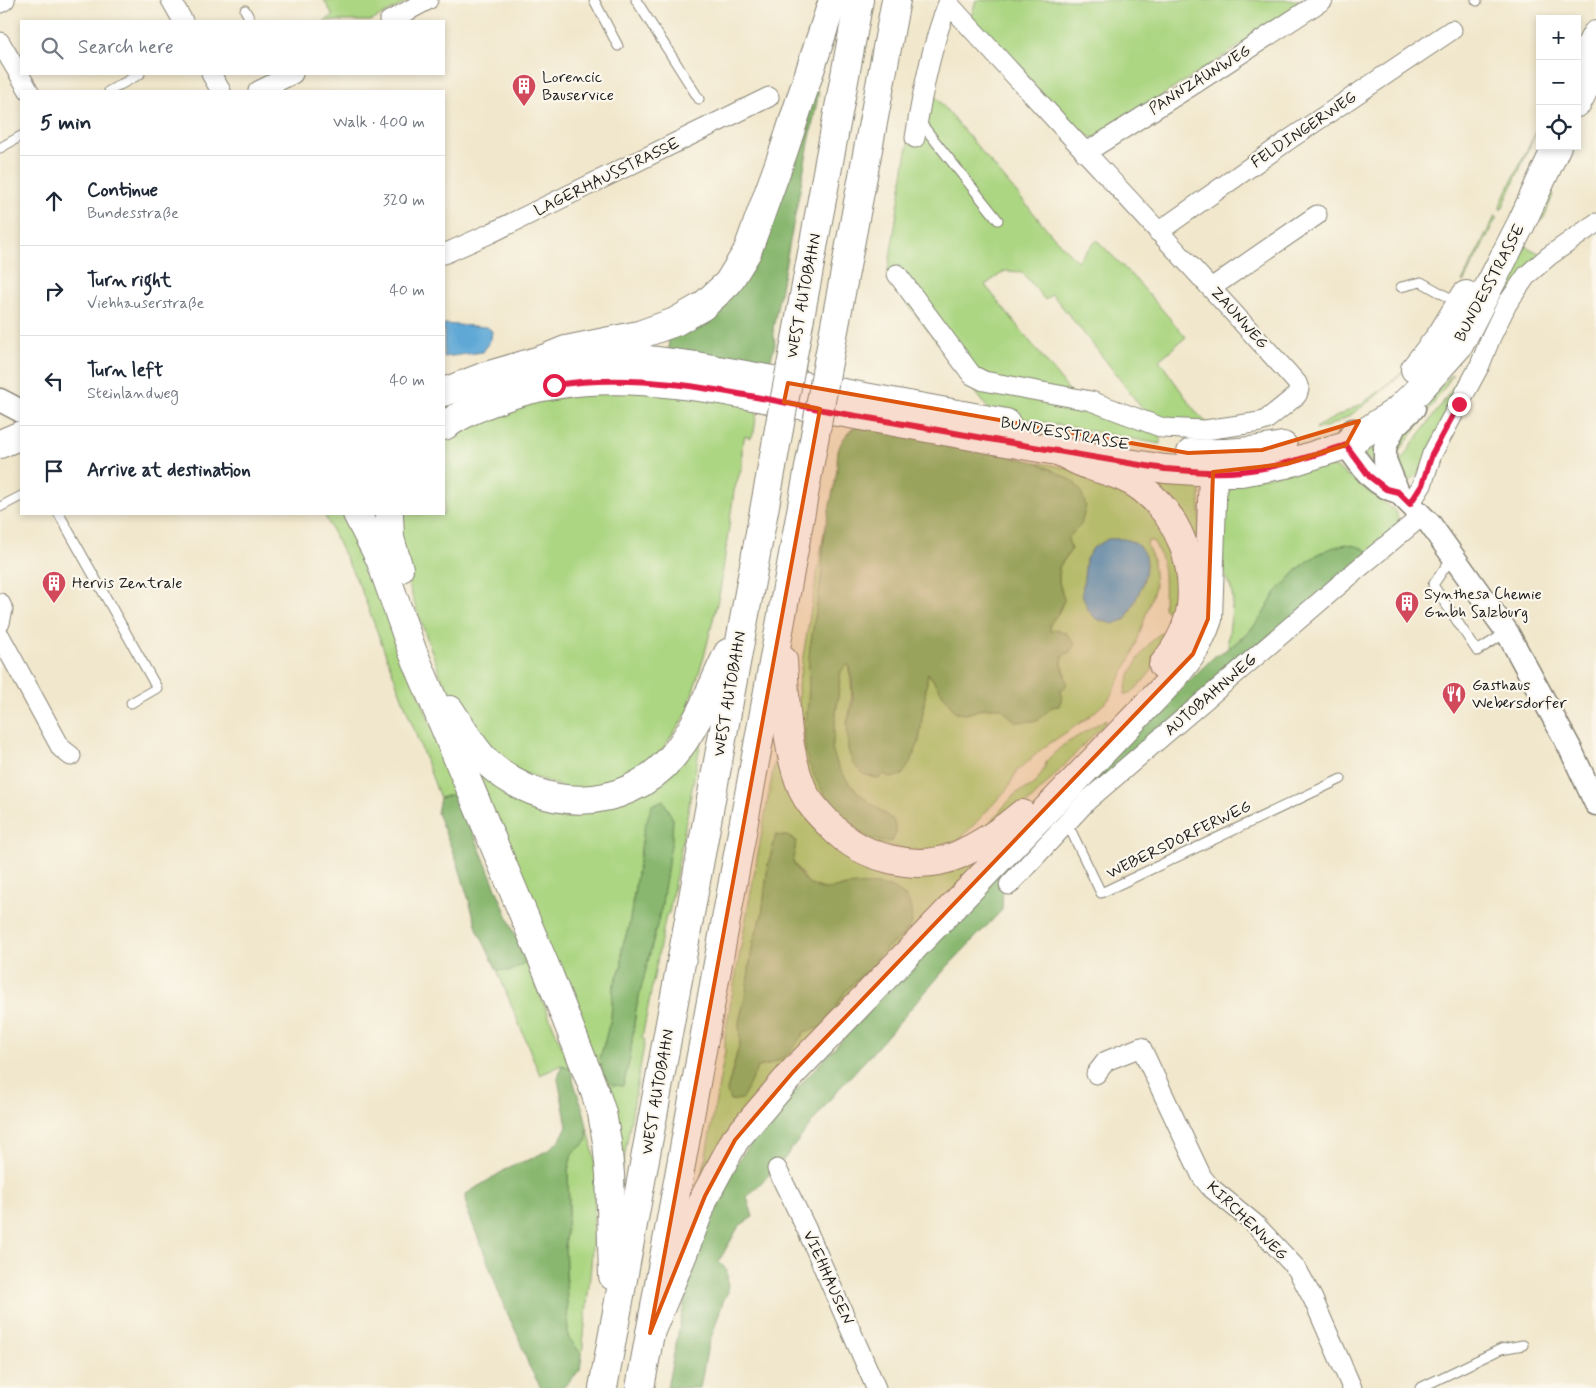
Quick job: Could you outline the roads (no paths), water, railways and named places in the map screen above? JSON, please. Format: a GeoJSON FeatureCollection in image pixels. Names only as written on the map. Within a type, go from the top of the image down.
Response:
{"type":"FeatureCollection","features":[{"type":"Feature","properties":{"kind":"main road"},"geometry":{"type":"LineString","coordinates":[[544,359],[566,350],[639,335],[675,322],[704,306],[728,283],[747,252],[784,150],[833,0]]}},
{"type":"Feature","properties":{"kind":"main road","name":"WEST AUTOBAHN"},"geometry":{"type":"LineString","coordinates":[[603,1388],[859,0]]}},
{"type":"Feature","properties":{"kind":"main road"},"geometry":{"type":"LineString","coordinates":[[640,1388],[896,0]]}},
{"type":"Feature","properties":{"kind":"main road"},"geometry":{"type":"LineString","coordinates":[[1582,88],[1596,35]]}},
{"type":"Feature","properties":{"kind":"main road"},"geometry":{"type":"LineString","coordinates":[[1582,88],[1596,66]]}},
{"type":"Feature","properties":{"kind":"main road","name":"BUNDESSTRASSE"},"geometry":{"type":"LineString","coordinates":[[445,392],[483,377],[544,359],[632,358],[696,366],[1158,450],[1216,454],[1262,450],[1290,445],[1359,421],[1394,396],[1441,336],[1460,305],[1484,263],[1539,150]]}},
{"type":"Feature","properties":{"kind":"main road","name":"BUNDESSTRASSE"},"geometry":{"type":"LineString","coordinates":[[445,425],[487,403],[517,393],[583,380],[616,379],[750,395],[1060,452],[1165,469],[1241,472],[1286,464],[1346,445],[1396,411],[1419,390],[1459,345],[1521,224],[1555,150]]}},
{"type":"Feature","properties":{"kind":"main road"},"geometry":{"type":"LineString","coordinates":[[0,444],[20,435]]}},
{"type":"Feature","properties":{"kind":"main road"},"geometry":{"type":"LineString","coordinates":[[650,1333],[705,1196],[735,1140],[793,1072],[1164,689],[1193,654],[1208,619],[1213,472],[1202,463],[1185,462],[1158,450]]}},
{"type":"Feature","properties":{"kind":"main road"},"geometry":{"type":"LineString","coordinates":[[780,627],[788,742],[793,764],[802,790],[820,815],[843,838],[868,852],[894,860],[916,862],[932,861],[957,855],[995,836],[1023,813],[1055,782],[1165,663],[1180,639],[1190,609],[1192,589],[1187,553],[1180,537],[1158,501],[1124,477],[1086,465],[1060,452]]}},
{"type":"Feature","properties":{"kind":"main road"},"geometry":{"type":"LineString","coordinates":[[0,462],[20,453]]}},
{"type":"Feature","properties":{"kind":"main road"},"geometry":{"type":"LineString","coordinates":[[358,515],[380,559],[412,650],[552,984],[602,1113],[608,1142],[610,1174],[615,1325]]}},
{"type":"Feature","properties":{"kind":"main road"},"geometry":{"type":"LineString","coordinates":[[389,515],[390,538],[407,597],[433,669],[450,709],[487,762],[511,781],[543,795],[579,801],[606,798],[628,789],[651,776],[672,757],[689,733],[744,620]]}},
{"type":"Feature","properties":{"kind":"street"},"geometry":{"type":"LineString","coordinates":[[0,3],[5,0]]}},
{"type":"Feature","properties":{"kind":"street"},"geometry":{"type":"LineString","coordinates":[[171,0],[181,20]]}},
{"type":"Feature","properties":{"kind":"street"},"geometry":{"type":"LineString","coordinates":[[391,20],[428,0]]}},
{"type":"Feature","properties":{"kind":"street","name":"ZAUNWEG"},"geometry":{"type":"LineString","coordinates":[[897,274],[972,374],[978,379],[1091,401],[1163,428],[1205,430],[1260,422],[1273,415],[1297,395],[1299,389],[1297,384],[1211,288],[1084,153],[950,2],[941,21],[926,80],[917,129]]}},
{"type":"Feature","properties":{"kind":"street","name":"PANNZAUNWEG"},"geometry":{"type":"LineString","coordinates":[[1084,153],[1196,83],[1316,2]]}},
{"type":"Feature","properties":{"kind":"street","name":"FELDINGERWEG"},"geometry":{"type":"LineString","coordinates":[[1158,232],[1290,139],[1452,30]]}},
{"type":"Feature","properties":{"kind":"street"},"geometry":{"type":"LineString","coordinates":[[0,42],[28,90]]}},
{"type":"Feature","properties":{"kind":"street"},"geometry":{"type":"LineString","coordinates":[[212,75],[220,90]]}},
{"type":"Feature","properties":{"kind":"street"},"geometry":{"type":"LineString","coordinates":[[260,90],[285,76]]}},
{"type":"Feature","properties":{"kind":"street","name":"LAGERHAUSSTRASSE"},"geometry":{"type":"LineString","coordinates":[[445,254],[491,233],[769,97]]}},
{"type":"Feature","properties":{"kind":"street"},"geometry":{"type":"LineString","coordinates":[[1211,288],[1317,215]]}},
{"type":"Feature","properties":{"kind":"street","name":"AUTOBAHNWEG"},"geometry":{"type":"LineString","coordinates":[[1010,885],[1087,800],[1359,568],[1410,504],[1422,485],[1432,454],[1480,365],[1507,304],[1527,275],[1549,256],[1596,223]]}},
{"type":"Feature","properties":{"kind":"street"},"geometry":{"type":"LineString","coordinates":[[1459,345],[1454,360],[1433,387],[1396,426],[1385,447],[1385,460],[1410,504],[1455,558],[1507,632],[1570,748],[1596,804]]}},
{"type":"Feature","properties":{"kind":"street"},"geometry":{"type":"LineString","coordinates":[[0,400],[20,410]]}},
{"type":"Feature","properties":{"kind":"street"},"geometry":{"type":"LineString","coordinates":[[1359,421],[1351,432],[1346,445],[1369,476],[1410,504]]}},
{"type":"Feature","properties":{"kind":"street"},"geometry":{"type":"LineString","coordinates":[[0,604],[2,608],[0,623]]}},
{"type":"Feature","properties":{"kind":"street"},"geometry":{"type":"LineString","coordinates":[[0,636],[61,748],[71,756]]}},
{"type":"Feature","properties":{"kind":"street","name":"KIRCHENWEG"},"geometry":{"type":"LineString","coordinates":[[1096,1074],[1106,1061],[1141,1047],[1202,1177],[1210,1187],[1254,1223],[1297,1269],[1313,1299],[1352,1388]]}},
{"type":"Feature","properties":{"kind":"street","name":"VIEHHAUSEN"},"geometry":{"type":"LineString","coordinates":[[777,1169],[807,1230],[876,1388]]}},
{"type":"Feature","properties":{"kind":"lane"},"geometry":{"type":"LineString","coordinates":[[594,0],[618,46]]}},
{"type":"Feature","properties":{"kind":"lane"},"geometry":{"type":"LineString","coordinates":[[636,0],[699,100]]}},
{"type":"Feature","properties":{"kind":"lane"},"geometry":{"type":"LineString","coordinates":[[245,10],[250,20]]}},
{"type":"Feature","properties":{"kind":"lane"},"geometry":{"type":"LineString","coordinates":[[111,90],[138,75]]}},
{"type":"Feature","properties":{"kind":"lane"},"geometry":{"type":"LineString","coordinates":[[917,129],[998,220]]}},
{"type":"Feature","properties":{"kind":"lane"},"geometry":{"type":"LineString","coordinates":[[0,148],[20,137]]}},
{"type":"Feature","properties":{"kind":"lane"},"geometry":{"type":"LineString","coordinates":[[1401,287],[1421,282],[1460,305]]}},
{"type":"Feature","properties":{"kind":"lane"},"geometry":{"type":"LineString","coordinates":[[0,507],[20,497]]}},
{"type":"Feature","properties":{"kind":"lane"},"geometry":{"type":"LineString","coordinates":[[60,515],[157,688],[131,703]]}},
{"type":"Feature","properties":{"kind":"lane"},"geometry":{"type":"LineString","coordinates":[[1455,558],[1446,566],[1434,585],[1477,651],[1507,632]]}},
{"type":"Feature","properties":{"kind":"lane","name":"WEBERSDORFERWEG"},"geometry":{"type":"LineString","coordinates":[[1064,825],[1072,833],[1101,894],[1341,779]]}},
{"type":"Feature","properties":{"kind":"lane"},"geometry":{"type":"LineString","coordinates":[[1420,1388],[1500,1350],[1523,1345]]}},
{"type":"Feature","properties":{"kind":"water"},"geometry":{"type":"Polygon","coordinates":[[[445,324],[487,327],[492,331],[491,339],[483,352],[445,357],[445,324]]]}},
{"type":"Feature","properties":{"kind":"water"},"geometry":{"type":"Polygon","coordinates":[[[1108,539],[1126,539],[1139,546],[1144,555],[1146,565],[1145,577],[1141,588],[1125,620],[1113,624],[1096,619],[1088,610],[1082,594],[1086,559],[1093,548],[1108,539]]]}},
{"type":"Feature","properties":{"kind":"place","name":"Lorencic Bauservice"},"geometry":{"type":"Point","coordinates":[524,107]}},
{"type":"Feature","properties":{"kind":"place","name":"Hervis Zentrale"},"geometry":{"type":"Point","coordinates":[54,604]}},
{"type":"Feature","properties":{"kind":"place","name":"Synthesa Chemie Gmbh Salzburg"},"geometry":{"type":"Point","coordinates":[1407,624]}},
{"type":"Feature","properties":{"kind":"place","name":"Gasthaus Webersdorfer"},"geometry":{"type":"Point","coordinates":[1454,715]}}]}
